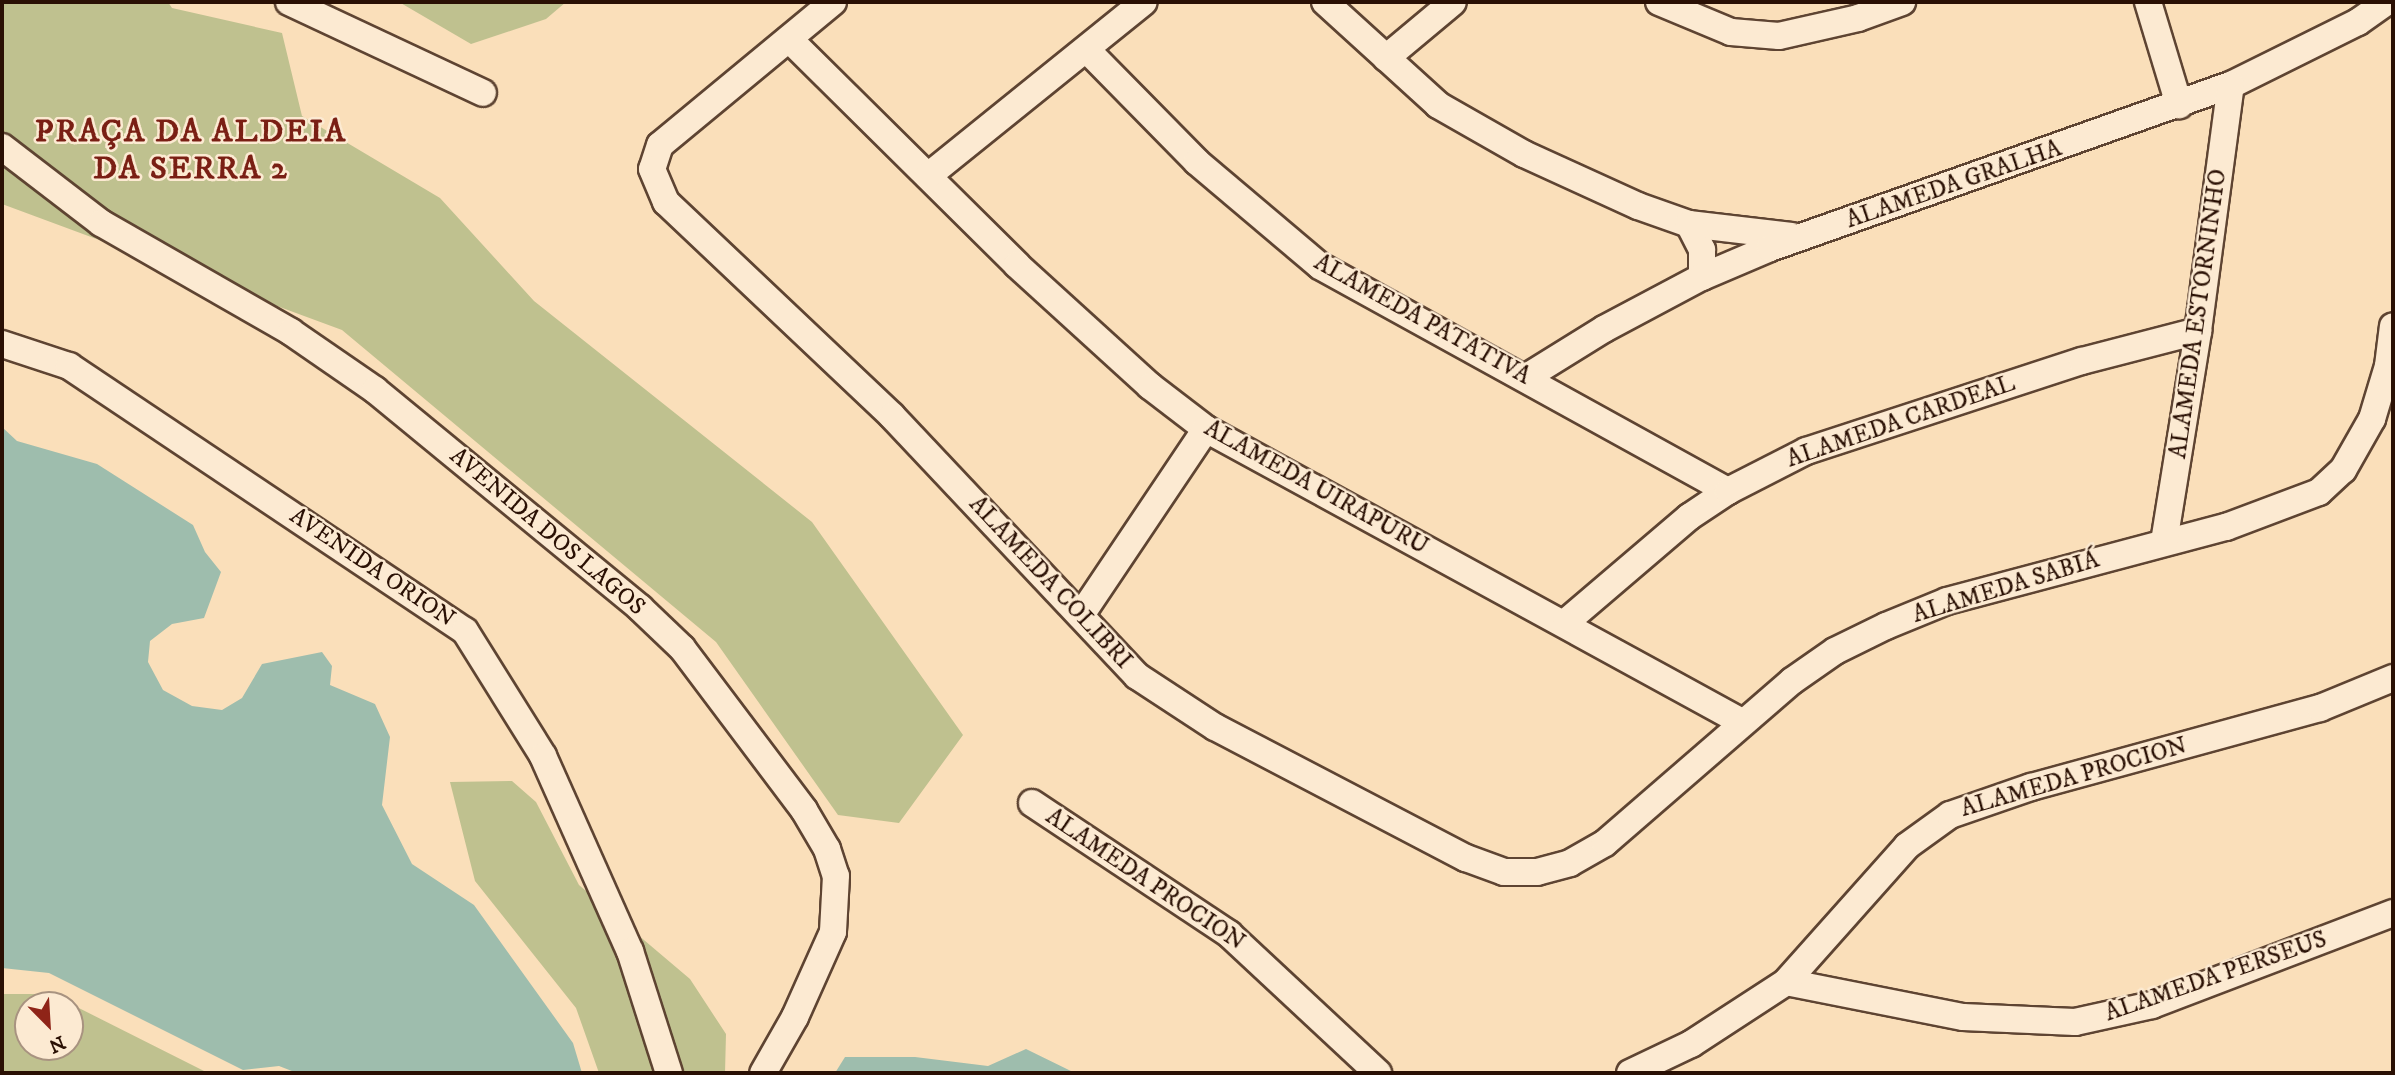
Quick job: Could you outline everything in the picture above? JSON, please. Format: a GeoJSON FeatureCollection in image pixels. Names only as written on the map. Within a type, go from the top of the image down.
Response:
{"type":"FeatureCollection","features":[{"type":"Feature","properties":{"kind":"street"},"geometry":{"type":"LineString","coordinates":[[289,2],[483,93]]}},
{"type":"Feature","properties":{"kind":"street"},"geometry":{"type":"LineString","coordinates":[[789,39],[833,2]]}},
{"type":"Feature","properties":{"kind":"street"},"geometry":{"type":"LineString","coordinates":[[929,176],[1144,2]]}},
{"type":"Feature","properties":{"kind":"street"},"geometry":{"type":"LineString","coordinates":[[1325,2],[1438,105],[1524,154],[1638,206],[1689,224],[1804,237]]}},
{"type":"Feature","properties":{"kind":"street"},"geometry":{"type":"LineString","coordinates":[[1386,58],[1453,2]]}},
{"type":"Feature","properties":{"kind":"street"},"geometry":{"type":"LineString","coordinates":[[1659,2],[1731,32],[1779,36],[1858,18],[1902,2]]}},
{"type":"Feature","properties":{"kind":"street"},"geometry":{"type":"LineString","coordinates":[[2148,2],[2179,106]]}},
{"type":"Feature","properties":{"kind":"street","name":"ALAMEDA GRALHA"},"geometry":{"type":"LineString","coordinates":[[1525,378],[1604,329],[1702,277],[1804,237],[2179,106],[2231,85],[2347,27],[2387,2]]}},
{"type":"Feature","properties":{"kind":"street","name":"ALAMEDA COLIBRI"},"geometry":{"type":"LineString","coordinates":[[789,39],[660,145],[652,169],[666,202],[892,416],[1137,676],[1214,727],[1466,858],[1504,872],[1537,872]]}},
{"type":"Feature","properties":{"kind":"street","name":"ALAMEDA UIRAPURU"},"geometry":{"type":"LineString","coordinates":[[789,39],[1150,386],[1206,429],[1291,479],[1566,622],[1742,722]]}},
{"type":"Feature","properties":{"kind":"street","name":"ALAMEDA PATATIVA"},"geometry":{"type":"LineString","coordinates":[[1087,50],[1196,162],[1320,266],[1728,491]]}},
{"type":"Feature","properties":{"kind":"street","name":"ALAMEDA ESTORNINHO"},"geometry":{"type":"LineString","coordinates":[[2164,542],[2199,331],[2231,85]]}},
{"type":"Feature","properties":{"kind":"street","name":"AVENIDA DOS LAGOS"},"geometry":{"type":"LineString","coordinates":[[2,147],[100,223],[291,332],[375,390],[640,608],[682,648],[804,810],[827,849],[836,876],[833,932],[795,1017],[763,1073]]}},
{"type":"Feature","properties":{"kind":"street"},"geometry":{"type":"LineString","coordinates":[[1689,224],[1702,250],[1702,277]]}},
{"type":"Feature","properties":{"kind":"street","name":"ALAMEDA SABIÁ"},"geometry":{"type":"LineString","coordinates":[[1537,872],[1570,863],[1605,843],[1648,810],[1742,722],[1835,652],[1886,626],[1947,601],[2293,505],[2319,492],[2343,470],[2372,419],[2388,366],[2393,326]]}},
{"type":"Feature","properties":{"kind":"street","name":"ALAMEDA CARDEAL"},"geometry":{"type":"LineString","coordinates":[[1566,622],[1646,550],[1728,491],[1806,451],[1899,418],[2082,361],[2199,331]]}},
{"type":"Feature","properties":{"kind":"street","name":"AVENIDA ORION"},"geometry":{"type":"LineString","coordinates":[[2,344],[69,366],[465,631],[544,756],[630,951],[669,1073]]}},
{"type":"Feature","properties":{"kind":"street"},"geometry":{"type":"LineString","coordinates":[[1081,615],[1206,429]]}},
{"type":"Feature","properties":{"kind":"street","name":"ALAMEDA PROCION"},"geometry":{"type":"LineString","coordinates":[[1630,1073],[1703,1037],[1786,982],[1823,945],[1907,846],[1950,815],[2031,787],[2320,708],[2393,678]]}},
{"type":"Feature","properties":{"kind":"street","name":"ALAMEDA PROCION"},"geometry":{"type":"LineString","coordinates":[[1032,803],[1230,934],[1342,1043],[1378,1073]]}},
{"type":"Feature","properties":{"kind":"street","name":"ALAMEDA PERSEUS"},"geometry":{"type":"LineString","coordinates":[[1786,982],[1963,1017],[2015,1021],[2109,1018],[2392,916]]}},
{"type":"Feature","properties":{"kind":"street"},"geometry":{"type":"LineString","coordinates":[[1823,945],[1832,971],[1850,995]]}},
{"type":"Feature","properties":{"kind":"street"},"geometry":{"type":"LineString","coordinates":[[1342,1043],[1362,1073]]}},
{"type":"Feature","properties":{"kind":"green space"},"geometry":{"type":"Polygon","coordinates":[[[2,2],[168,2],[172,8],[282,33],[302,116],[440,198],[534,301],[812,522],[963,735],[899,823],[838,815],[716,642],[342,330],[2,204],[2,2]]]}},
{"type":"Feature","properties":{"kind":"green space"},"geometry":{"type":"Polygon","coordinates":[[[399,2],[566,2],[546,19],[471,44],[399,2]]]}},
{"type":"Feature","properties":{"kind":"green space"},"geometry":{"type":"Polygon","coordinates":[[[512,781],[536,802],[579,885],[690,979],[726,1034],[725,1073],[599,1073],[576,1008],[475,881],[450,782],[512,781]]]}},
{"type":"Feature","properties":{"kind":"green space"},"geometry":{"type":"Polygon","coordinates":[[[2,994],[14,994],[14,1061],[84,1061],[84,1011],[208,1073],[2,1073],[2,994]]]}},
{"type":"Feature","properties":{"kind":"shaded area"},"geometry":{"type":"Polygon","coordinates":[[[2,427],[17,441],[97,464],[193,525],[205,552],[221,572],[204,618],[172,624],[150,641],[148,662],[163,690],[192,706],[222,710],[242,698],[262,664],[322,652],[332,666],[330,685],[375,704],[390,737],[382,805],[412,864],[474,905],[573,1043],[582,1073],[297,1073],[279,1066],[243,1070],[49,973],[2,968],[2,427]]]}},
{"type":"Feature","properties":{"kind":"shaded area"},"geometry":{"type":"Polygon","coordinates":[[[1026,1049],[1075,1073],[835,1073],[845,1057],[915,1057],[988,1066],[1026,1049]]]}},
{"type":"Feature","properties":{"kind":"district","name":"PRAÇA DA ALDEIA DA SERRA 2"},"geometry":{"type":"Point","coordinates":[191,152]}}]}
